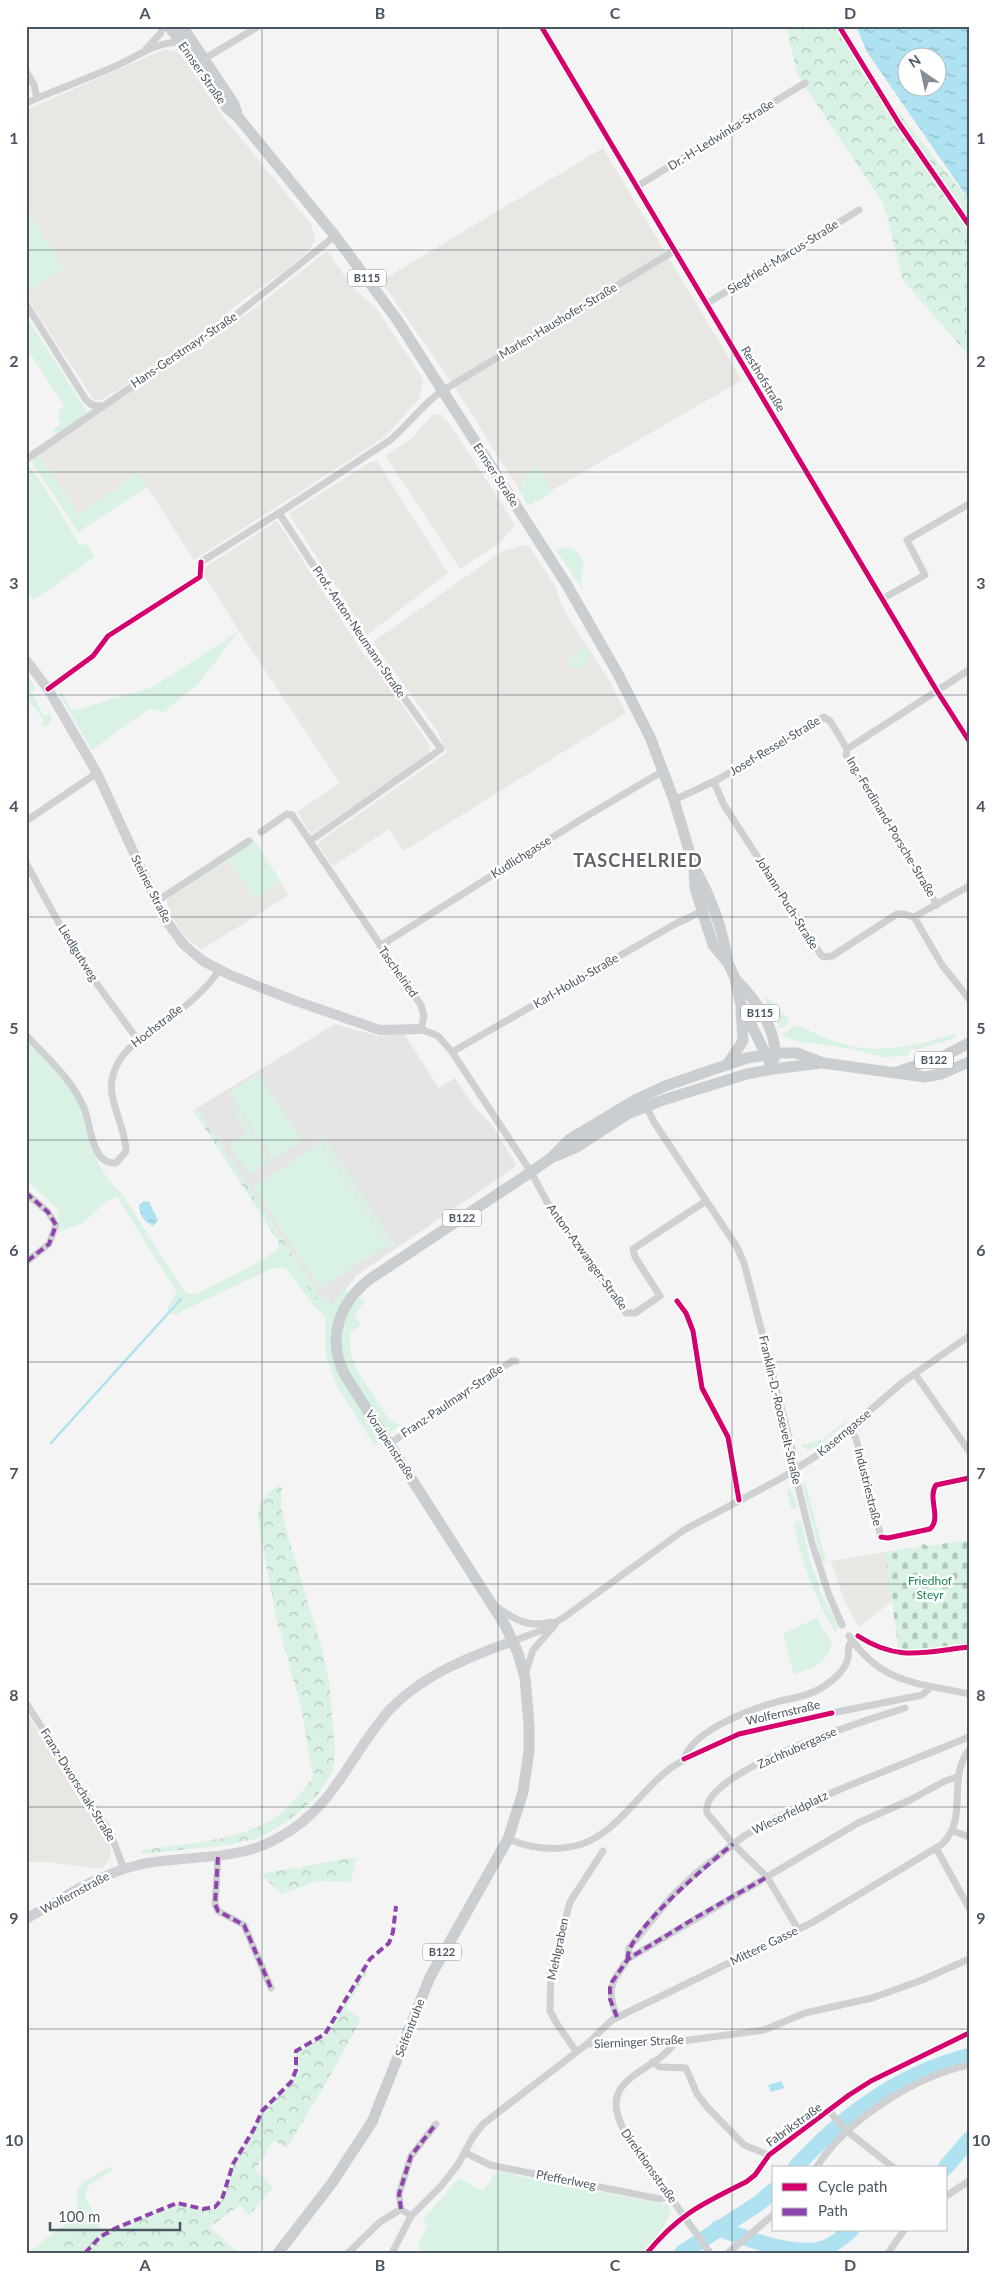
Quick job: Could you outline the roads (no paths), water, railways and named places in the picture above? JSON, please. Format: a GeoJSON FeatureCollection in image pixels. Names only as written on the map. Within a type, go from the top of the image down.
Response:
{"type":"FeatureCollection","features":[{"type":"Feature","properties":{"kind":"main road","name":"Ennser Straße"},"geometry":{"type":"LineString","coordinates":[[169,26],[227,108],[238,117],[336,236],[389,309],[562,578],[609,656],[632,699],[664,771],[694,867],[705,886],[725,944],[728,963]]}},
{"type":"Feature","properties":{"kind":"main road","name":"Ennser Straße"},"geometry":{"type":"LineString","coordinates":[[182,26],[234,104],[238,117]]}},
{"type":"Feature","properties":{"kind":"main road","name":"Ennser Straße"},"geometry":{"type":"LineString","coordinates":[[694,867],[694,888],[713,945],[728,963],[735,978],[740,1002],[770,1053],[773,1068]]}},
{"type":"Feature","properties":{"kind":"main road","name":"Ennser Straße"},"geometry":{"type":"LineString","coordinates":[[735,978],[751,996],[774,1039],[770,1053]]}},
{"type":"Feature","properties":{"kind":"main road"},"geometry":{"type":"LineString","coordinates":[[728,1063],[743,1041],[740,1002]]}},
{"type":"Feature","properties":{"kind":"main road","name":"B122"},"geometry":{"type":"LineString","coordinates":[[897,1072],[944,1056],[969,1044]]}},
{"type":"Feature","properties":{"kind":"main road","name":"B122"},"geometry":{"type":"LineString","coordinates":[[531,1172],[551,1158],[570,1139],[635,1100],[728,1063],[770,1053],[797,1053],[823,1063]]}},
{"type":"Feature","properties":{"kind":"main road","name":"B122"},"geometry":{"type":"LineString","coordinates":[[551,1158],[577,1147],[616,1121],[646,1106],[773,1068],[823,1063],[930,1077],[969,1062]]}},
{"type":"Feature","properties":{"kind":"main road","name":"Voralpenstraße"},"geometry":{"type":"LineString","coordinates":[[523,1792],[530,1737],[524,1678],[513,1641],[493,1605],[340,1366],[336,1336],[342,1309],[358,1288],[531,1172]]}},
{"type":"Feature","properties":{"kind":"main road","name":"Seifentruhe"},"geometry":{"type":"LineString","coordinates":[[278,2253],[332,2183],[372,2122],[430,1976],[508,1840],[523,1792]]}},
{"type":"Feature","properties":{"kind":"street"},"geometry":{"type":"LineString","coordinates":[[144,51],[155,41],[164,26]]}},
{"type":"Feature","properties":{"kind":"street"},"geometry":{"type":"LineString","coordinates":[[204,59],[259,26]]}},
{"type":"Feature","properties":{"kind":"street","name":"Resthofstraße"},"geometry":{"type":"LineString","coordinates":[[541,26],[937,691],[969,741]]}},
{"type":"Feature","properties":{"kind":"street"},"geometry":{"type":"LineString","coordinates":[[26,103],[118,66],[144,51],[168,43],[180,42]]}},
{"type":"Feature","properties":{"kind":"street"},"geometry":{"type":"LineString","coordinates":[[26,71],[34,85],[37,98]]}},
{"type":"Feature","properties":{"kind":"street","name":"Dr.-H-Ledwinka-Straße"},"geometry":{"type":"LineString","coordinates":[[636,188],[805,83]]}},
{"type":"Feature","properties":{"kind":"street","name":"Siegfried-Marcus-Straße"},"geometry":{"type":"LineString","coordinates":[[706,304],[859,210]]}},
{"type":"Feature","properties":{"kind":"street","name":"Hans-Gerstmayr-Straße"},"geometry":{"type":"LineString","coordinates":[[28,458],[236,315],[336,236]]}},
{"type":"Feature","properties":{"kind":"street","name":"Marlen-Haushofer-Straße"},"geometry":{"type":"LineString","coordinates":[[442,391],[674,251]]}},
{"type":"Feature","properties":{"kind":"street"},"geometry":{"type":"LineString","coordinates":[[26,304],[86,400],[92,405],[101,406]]}},
{"type":"Feature","properties":{"kind":"street"},"geometry":{"type":"LineString","coordinates":[[201,562],[388,441],[399,433],[428,401],[442,391]]}},
{"type":"Feature","properties":{"kind":"street"},"geometry":{"type":"LineString","coordinates":[[882,599],[925,574],[907,540],[969,504]]}},
{"type":"Feature","properties":{"kind":"street","name":"Prof.-Anton-Neumann-Straße"},"geometry":{"type":"LineString","coordinates":[[279,513],[363,641],[441,749],[310,841]]}},
{"type":"Feature","properties":{"kind":"street","name":"Steiner Straße"},"geometry":{"type":"LineString","coordinates":[[26,660],[48,689],[97,772],[170,928],[184,945],[219,970],[271,992],[380,1030],[422,1029]]}},
{"type":"Feature","properties":{"kind":"street"},"geometry":{"type":"LineString","coordinates":[[847,749],[969,670]]}},
{"type":"Feature","properties":{"kind":"street","name":"Josef-Ressel-Straße"},"geometry":{"type":"LineString","coordinates":[[674,800],[714,782],[824,717],[830,721],[847,749]]}},
{"type":"Feature","properties":{"kind":"street","name":"Ing.-Ferdinand-Porsche-Straße"},"geometry":{"type":"LineString","coordinates":[[847,749],[846,755],[937,905]]}},
{"type":"Feature","properties":{"kind":"street","name":"Kudlichgasse"},"geometry":{"type":"LineString","coordinates":[[380,946],[610,802],[664,771]]}},
{"type":"Feature","properties":{"kind":"street"},"geometry":{"type":"LineString","coordinates":[[26,821],[97,772]]}},
{"type":"Feature","properties":{"kind":"street","name":"Johann-Puch-Straße"},"geometry":{"type":"LineString","coordinates":[[714,782],[724,805],[824,957],[832,956],[898,914],[914,917],[969,886]]}},
{"type":"Feature","properties":{"kind":"street","name":"Taschelried"},"geometry":{"type":"LineString","coordinates":[[260,832],[290,814],[421,1005],[424,1016],[422,1029]]}},
{"type":"Feature","properties":{"kind":"street"},"geometry":{"type":"LineString","coordinates":[[157,901],[249,841]]}},
{"type":"Feature","properties":{"kind":"street","name":"Liedlgutweg"},"geometry":{"type":"LineString","coordinates":[[26,863],[78,958],[138,1040]]}},
{"type":"Feature","properties":{"kind":"street","name":"Karl-Holub-Straße"},"geometry":{"type":"LineString","coordinates":[[452,1052],[685,919],[701,912]]}},
{"type":"Feature","properties":{"kind":"street"},"geometry":{"type":"LineString","coordinates":[[914,917],[942,965],[969,999]]}},
{"type":"Feature","properties":{"kind":"street","name":"Hochstraße"},"geometry":{"type":"LineString","coordinates":[[26,1035],[74,1089],[85,1110],[98,1153],[104,1161],[113,1163],[124,1155],[126,1144],[113,1096],[112,1080],[122,1057],[138,1040],[170,1018],[211,981],[219,970]]}},
{"type":"Feature","properties":{"kind":"street"},"geometry":{"type":"LineString","coordinates":[[422,1029],[438,1036],[452,1052],[531,1172]]}},
{"type":"Feature","properties":{"kind":"street","name":"Franklin-D.-Roosevelt-Straße"},"geometry":{"type":"LineString","coordinates":[[646,1106],[737,1247],[750,1282],[816,1558],[842,1625]]}},
{"type":"Feature","properties":{"kind":"street","name":"Anton-Azwanger-Straße"},"geometry":{"type":"LineString","coordinates":[[531,1172],[547,1202],[617,1303],[626,1313],[630,1314],[660,1296],[632,1250],[706,1201]]}},
{"type":"Feature","properties":{"kind":"street"},"geometry":{"type":"LineString","coordinates":[[26,1193],[48,1212],[56,1225],[49,1244],[26,1262]]}},
{"type":"Feature","properties":{"kind":"street","name":"Kaserngasse"},"geometry":{"type":"LineString","coordinates":[[513,1641],[540,1631],[563,1618],[684,1530],[795,1470],[819,1454],[915,1374],[969,1336]]}},
{"type":"Feature","properties":{"kind":"street","name":"Franz-Paulmayr-Straße"},"geometry":{"type":"LineString","coordinates":[[389,1444],[512,1361],[516,1361]]}},
{"type":"Feature","properties":{"kind":"street"},"geometry":{"type":"LineString","coordinates":[[915,1374],[969,1451]]}},
{"type":"Feature","properties":{"kind":"street","name":"Industriestraße"},"geometry":{"type":"LineString","coordinates":[[850,1429],[856,1438],[881,1537],[888,1538],[930,1529],[935,1522],[932,1494],[936,1485],[969,1478]]}},
{"type":"Feature","properties":{"kind":"street","name":"Kaserngasse"},"geometry":{"type":"LineString","coordinates":[[493,1605],[520,1623],[528,1625],[535,1626],[563,1618]]}},
{"type":"Feature","properties":{"kind":"street","name":"Kaserngasse"},"geometry":{"type":"LineString","coordinates":[[524,1678],[533,1650],[563,1618]]}},
{"type":"Feature","properties":{"kind":"street"},"geometry":{"type":"LineString","coordinates":[[684,1759],[686,1752],[693,1744],[718,1727],[755,1709],[814,1692],[838,1675],[847,1662],[851,1638],[883,1671],[900,1679],[969,1694]]}},
{"type":"Feature","properties":{"kind":"street","name":"Wolfernstraße"},"geometry":{"type":"LineString","coordinates":[[26,1919],[82,1886],[124,1869],[160,1862],[218,1856],[263,1846],[305,1821],[326,1801],[377,1725],[401,1700],[455,1664],[513,1641]]}},
{"type":"Feature","properties":{"kind":"street","name":"Wolfernstraße"},"geometry":{"type":"LineString","coordinates":[[508,1840],[533,1848],[548,1849],[584,1844],[604,1831],[662,1775],[684,1759],[739,1734],[922,1695],[931,1687]]}},
{"type":"Feature","properties":{"kind":"street","name":"Franz-Dworschak-Straße"},"geometry":{"type":"LineString","coordinates":[[26,1703],[110,1832],[124,1869]]}},
{"type":"Feature","properties":{"kind":"street","name":"Zachhubergasse"},"geometry":{"type":"LineString","coordinates":[[798,1930],[768,1877],[733,1844],[706,1810],[710,1800],[727,1783],[761,1762],[804,1742],[852,1724],[905,1708]]}},
{"type":"Feature","properties":{"kind":"street","name":"Wieserfeldplatz"},"geometry":{"type":"LineString","coordinates":[[628,1959],[629,1948],[671,1897],[696,1873],[733,1844],[776,1818],[851,1784],[969,1737]]}},
{"type":"Feature","properties":{"kind":"street"},"geometry":{"type":"LineString","coordinates":[[969,1750],[961,1763],[957,1777],[957,1814],[953,1831],[938,1846],[969,1908]]}},
{"type":"Feature","properties":{"kind":"street","name":"Wieserfeldplatz"},"geometry":{"type":"LineString","coordinates":[[615,2019],[610,2000],[610,1988],[628,1959],[858,1823],[910,1800],[945,1780],[957,1777]]}},
{"type":"Feature","properties":{"kind":"street"},"geometry":{"type":"LineString","coordinates":[[953,1831],[969,1836]]}},
{"type":"Feature","properties":{"kind":"street","name":"Mittere Gasse"},"geometry":{"type":"LineString","coordinates":[[587,2044],[615,2019],[798,1930],[938,1846]]}},
{"type":"Feature","properties":{"kind":"street","name":"Mehlgraben"},"geometry":{"type":"LineString","coordinates":[[576,2051],[550,2011],[551,1972],[570,1902],[603,1851]]}},
{"type":"Feature","properties":{"kind":"street"},"geometry":{"type":"LineString","coordinates":[[218,1856],[215,1904],[218,1911],[244,1925],[271,1988]]}},
{"type":"Feature","properties":{"kind":"street","name":"Sierninger Straße"},"geometry":{"type":"LineString","coordinates":[[392,2253],[411,2216],[442,2186],[466,2153],[473,2137],[483,2124],[587,2044],[675,2042],[764,2030],[805,2013],[872,1998],[922,1980],[969,1959]]}},
{"type":"Feature","properties":{"kind":"street","name":"Fabrikstraße"},"geometry":{"type":"LineString","coordinates":[[647,2253],[666,2230],[684,2215],[746,2182],[755,2175],[768,2155],[831,2113],[870,2081],[969,2033]]}},
{"type":"Feature","properties":{"kind":"street","name":"Direktionsstraße"},"geometry":{"type":"LineString","coordinates":[[675,2042],[668,2052],[638,2071],[625,2083],[618,2098],[617,2116],[626,2134],[710,2253]]}},
{"type":"Feature","properties":{"kind":"street"},"geometry":{"type":"LineString","coordinates":[[652,2062],[660,2067],[686,2068],[702,2102],[729,2131],[744,2145],[768,2155]]}},
{"type":"Feature","properties":{"kind":"street"},"geometry":{"type":"LineString","coordinates":[[817,2166],[824,2155],[846,2130],[913,2086],[943,2071],[969,2064]]}},
{"type":"Feature","properties":{"kind":"street"},"geometry":{"type":"LineString","coordinates":[[831,2113],[846,2130],[891,2166]]}},
{"type":"Feature","properties":{"kind":"street"},"geometry":{"type":"LineString","coordinates":[[411,2216],[401,2209],[399,2194],[411,2156],[436,2124]]}},
{"type":"Feature","properties":{"kind":"street","name":"Pfefferlweg"},"geometry":{"type":"LineString","coordinates":[[466,2153],[490,2165],[660,2199],[669,2196]]}},
{"type":"Feature","properties":{"kind":"street"},"geometry":{"type":"LineString","coordinates":[[948,2195],[969,2181]]}},
{"type":"Feature","properties":{"kind":"street"},"geometry":{"type":"LineString","coordinates":[[348,2253],[380,2222],[401,2209]]}},
{"type":"Feature","properties":{"kind":"street"},"geometry":{"type":"LineString","coordinates":[[728,2253],[772,2216]]}},
{"type":"Feature","properties":{"kind":"street"},"geometry":{"type":"LineString","coordinates":[[888,2253],[903,2232]]}},
{"type":"Feature","properties":{"kind":"water"},"geometry":{"type":"Polygon","coordinates":[[[856,26],[969,26],[969,200],[899,98],[948,98],[948,48],[898,48],[898,97],[867,52],[856,26]]]}},
{"type":"Feature","properties":{"kind":"water"},"geometry":{"type":"Polygon","coordinates":[[[144,1201],[149,1202],[158,1220],[153,1226],[145,1220],[140,1212],[139,1205],[144,1201]]]}},
{"type":"Feature","properties":{"kind":"water"},"geometry":{"type":"Polygon","coordinates":[[[781,2081],[784,2088],[771,2092],[768,2085],[781,2081]]]}},
{"type":"Feature","properties":{"kind":"waterway"},"geometry":{"type":"LineString","coordinates":[[51,1443],[181,1299]]}},
{"type":"Feature","properties":{"kind":"waterway"},"geometry":{"type":"LineString","coordinates":[[797,2166],[833,2131],[874,2098],[919,2073],[969,2056]]}},
{"type":"Feature","properties":{"kind":"waterway"},"geometry":{"type":"LineString","coordinates":[[947,2166],[969,2140]]}},
{"type":"Feature","properties":{"kind":"waterway"},"geometry":{"type":"LineString","coordinates":[[682,2253],[759,2203],[772,2192]]}},
{"type":"Feature","properties":{"kind":"waterway"},"geometry":{"type":"LineString","coordinates":[[718,2228],[771,2246],[800,2250],[828,2247],[848,2232]]}},
{"type":"Feature","properties":{"kind":"district","name":"TASCHELRIED"},"geometry":{"type":"Point","coordinates":[638,861]}},
{"type":"Feature","properties":{"kind":"park label","name":"Friedhof Steyr"},"geometry":{"type":"Point","coordinates":[930,1588]}}]}
